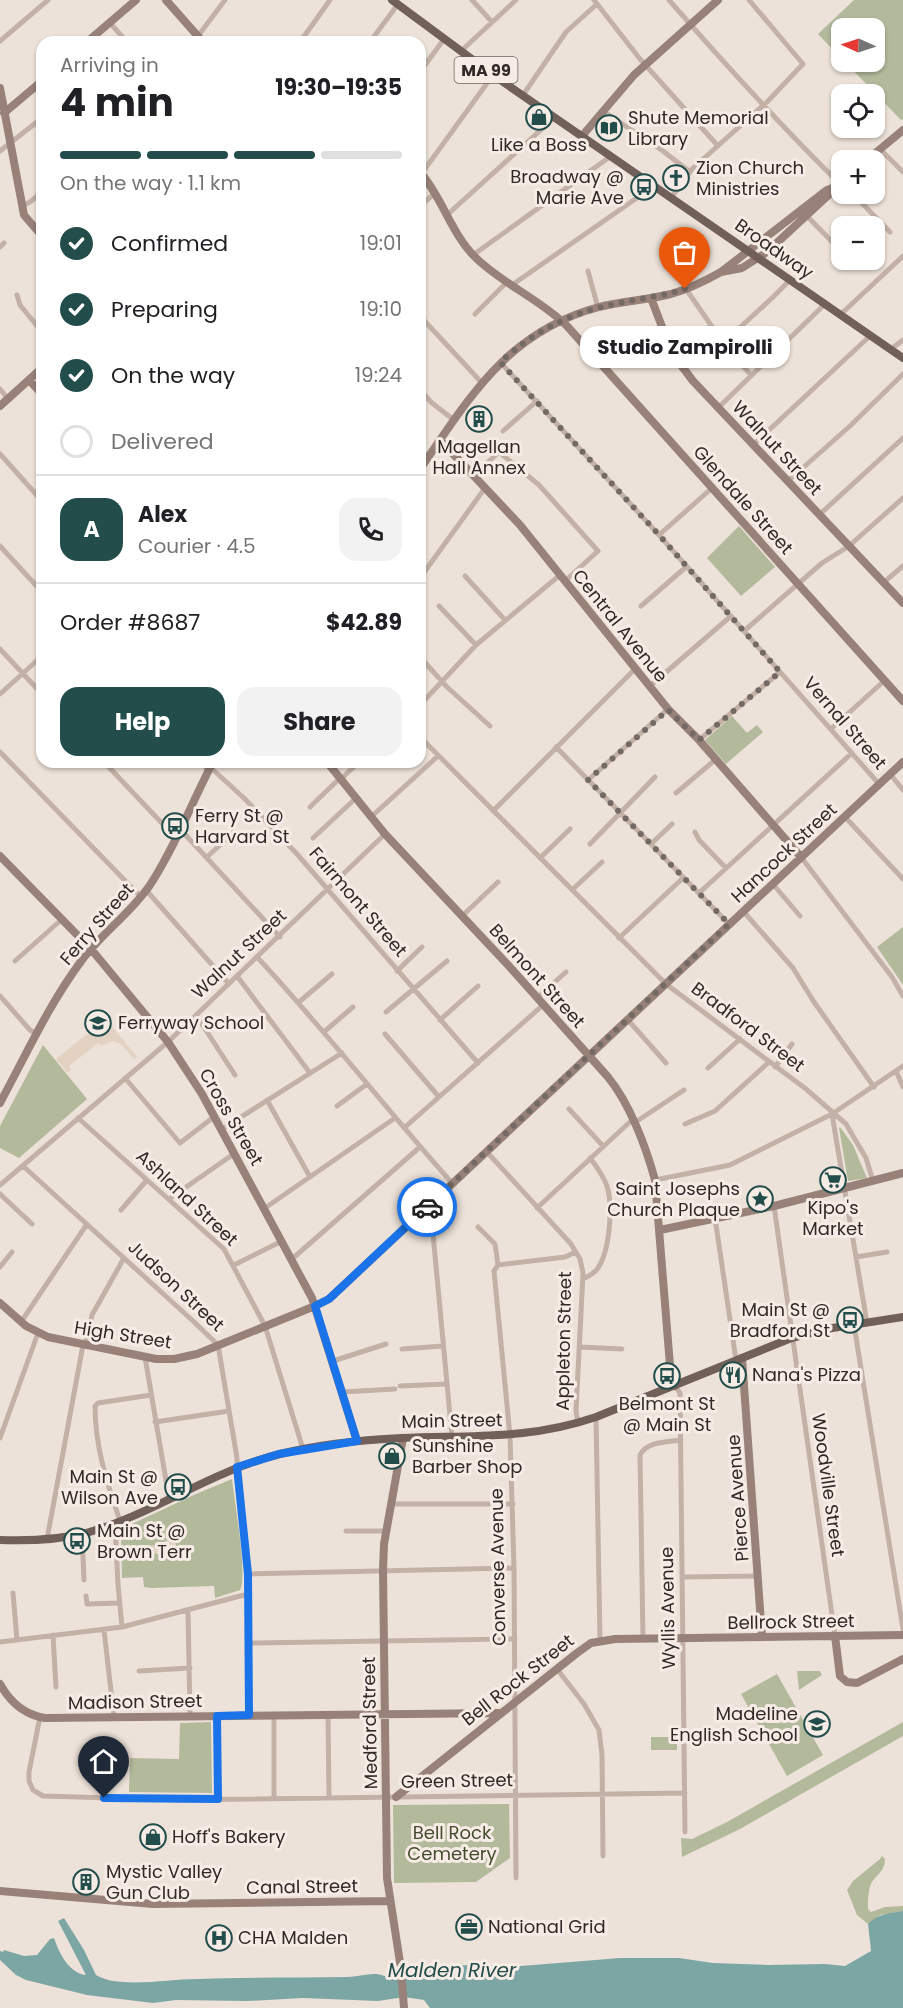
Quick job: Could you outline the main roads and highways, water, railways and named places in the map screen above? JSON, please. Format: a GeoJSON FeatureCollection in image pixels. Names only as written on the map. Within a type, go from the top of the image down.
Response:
{"type":"FeatureCollection","features":[{"type":"Feature","properties":{"kind":"main road","name":"Broadway"},"geometry":{"type":"LineString","coordinates":[[395,2],[493,75],[903,358]]}},
{"type":"Feature","properties":{"kind":"main road","name":"Main Street"},"geometry":{"type":"LineString","coordinates":[[0,1540],[47,1539],[82,1534],[117,1522],[237,1467],[303,1449],[357,1441],[403,1438],[510,1436],[578,1423],[791,1338],[903,1317]]}},
{"type":"Feature","properties":{"kind":"water","name":"Malden River"},"geometry":{"type":"Polygon","coordinates":[[[903,1911],[903,2008],[430,2008],[424,2000],[404,1997],[378,2001],[303,1998],[247,2001],[176,2000],[153,2003],[87,1995],[26,1980],[16,1975],[0,1960],[0,1951],[4,1950],[24,1956],[37,1955],[50,1939],[54,1938],[69,1966],[86,1975],[58,1921],[64,1918],[96,1975],[117,1982],[215,1978],[348,1977],[371,1974],[384,1976],[420,1973],[435,1965],[521,1966],[620,1958],[679,1958],[713,1963],[845,1966],[871,1951],[868,1924],[880,1916],[903,1911]]]}},
{"type":"Feature","properties":{"kind":"place","name":"Like a Boss"},"geometry":{"type":"Point","coordinates":[539,117]}},
{"type":"Feature","properties":{"kind":"place","name":"Shute Memorial Library"},"geometry":{"type":"Point","coordinates":[609,128]}},
{"type":"Feature","properties":{"kind":"place","name":"Zion Church Ministries"},"geometry":{"type":"Point","coordinates":[676,178]}},
{"type":"Feature","properties":{"kind":"place","name":"Broadway @ Marie Ave"},"geometry":{"type":"Point","coordinates":[644,187]}},
{"type":"Feature","properties":{"kind":"place","name":"Studio Zampirolli"},"geometry":{"type":"Point","coordinates":[685,289]}},
{"type":"Feature","properties":{"kind":"place","name":"Magellan Hall Annex"},"geometry":{"type":"Point","coordinates":[479,419]}},
{"type":"Feature","properties":{"kind":"place","name":"Ferry St @ Harvard St"},"geometry":{"type":"Point","coordinates":[175,826]}},
{"type":"Feature","properties":{"kind":"place","name":"Ferryway School"},"geometry":{"type":"Point","coordinates":[98,1023]}},
{"type":"Feature","properties":{"kind":"place","name":"Kipo's Market"},"geometry":{"type":"Point","coordinates":[833,1180]}},
{"type":"Feature","properties":{"kind":"place","name":"Saint Josephs Church Plaque"},"geometry":{"type":"Point","coordinates":[760,1199]}},
{"type":"Feature","properties":{"kind":"place","name":"Main St @ Bradford St"},"geometry":{"type":"Point","coordinates":[850,1320]}},
{"type":"Feature","properties":{"kind":"place","name":"Nana's Pizza"},"geometry":{"type":"Point","coordinates":[733,1375]}},
{"type":"Feature","properties":{"kind":"place","name":"Belmont St @ Main St"},"geometry":{"type":"Point","coordinates":[667,1376]}},
{"type":"Feature","properties":{"kind":"place","name":"Sunshine Barber Shop"},"geometry":{"type":"Point","coordinates":[392,1456]}},
{"type":"Feature","properties":{"kind":"place","name":"Main St @ Wilson Ave"},"geometry":{"type":"Point","coordinates":[178,1487]}},
{"type":"Feature","properties":{"kind":"place","name":"Main St @ Brown Terr"},"geometry":{"type":"Point","coordinates":[77,1541]}},
{"type":"Feature","properties":{"kind":"place","name":"Madeline English School"},"geometry":{"type":"Point","coordinates":[817,1724]}},
{"type":"Feature","properties":{"kind":"place","name":"Hoff's Bakery"},"geometry":{"type":"Point","coordinates":[153,1837]}},
{"type":"Feature","properties":{"kind":"place","name":"Mystic Valley Gun Club"},"geometry":{"type":"Point","coordinates":[86,1882]}},
{"type":"Feature","properties":{"kind":"place","name":"National Grid"},"geometry":{"type":"Point","coordinates":[469,1927]}},
{"type":"Feature","properties":{"kind":"place","name":"CHA Malden"},"geometry":{"type":"Point","coordinates":[219,1938]}},
{"type":"Feature","properties":{"kind":"park label","name":"Bell Rock Cemetery"},"geometry":{"type":"Point","coordinates":[452,1843]}}]}
